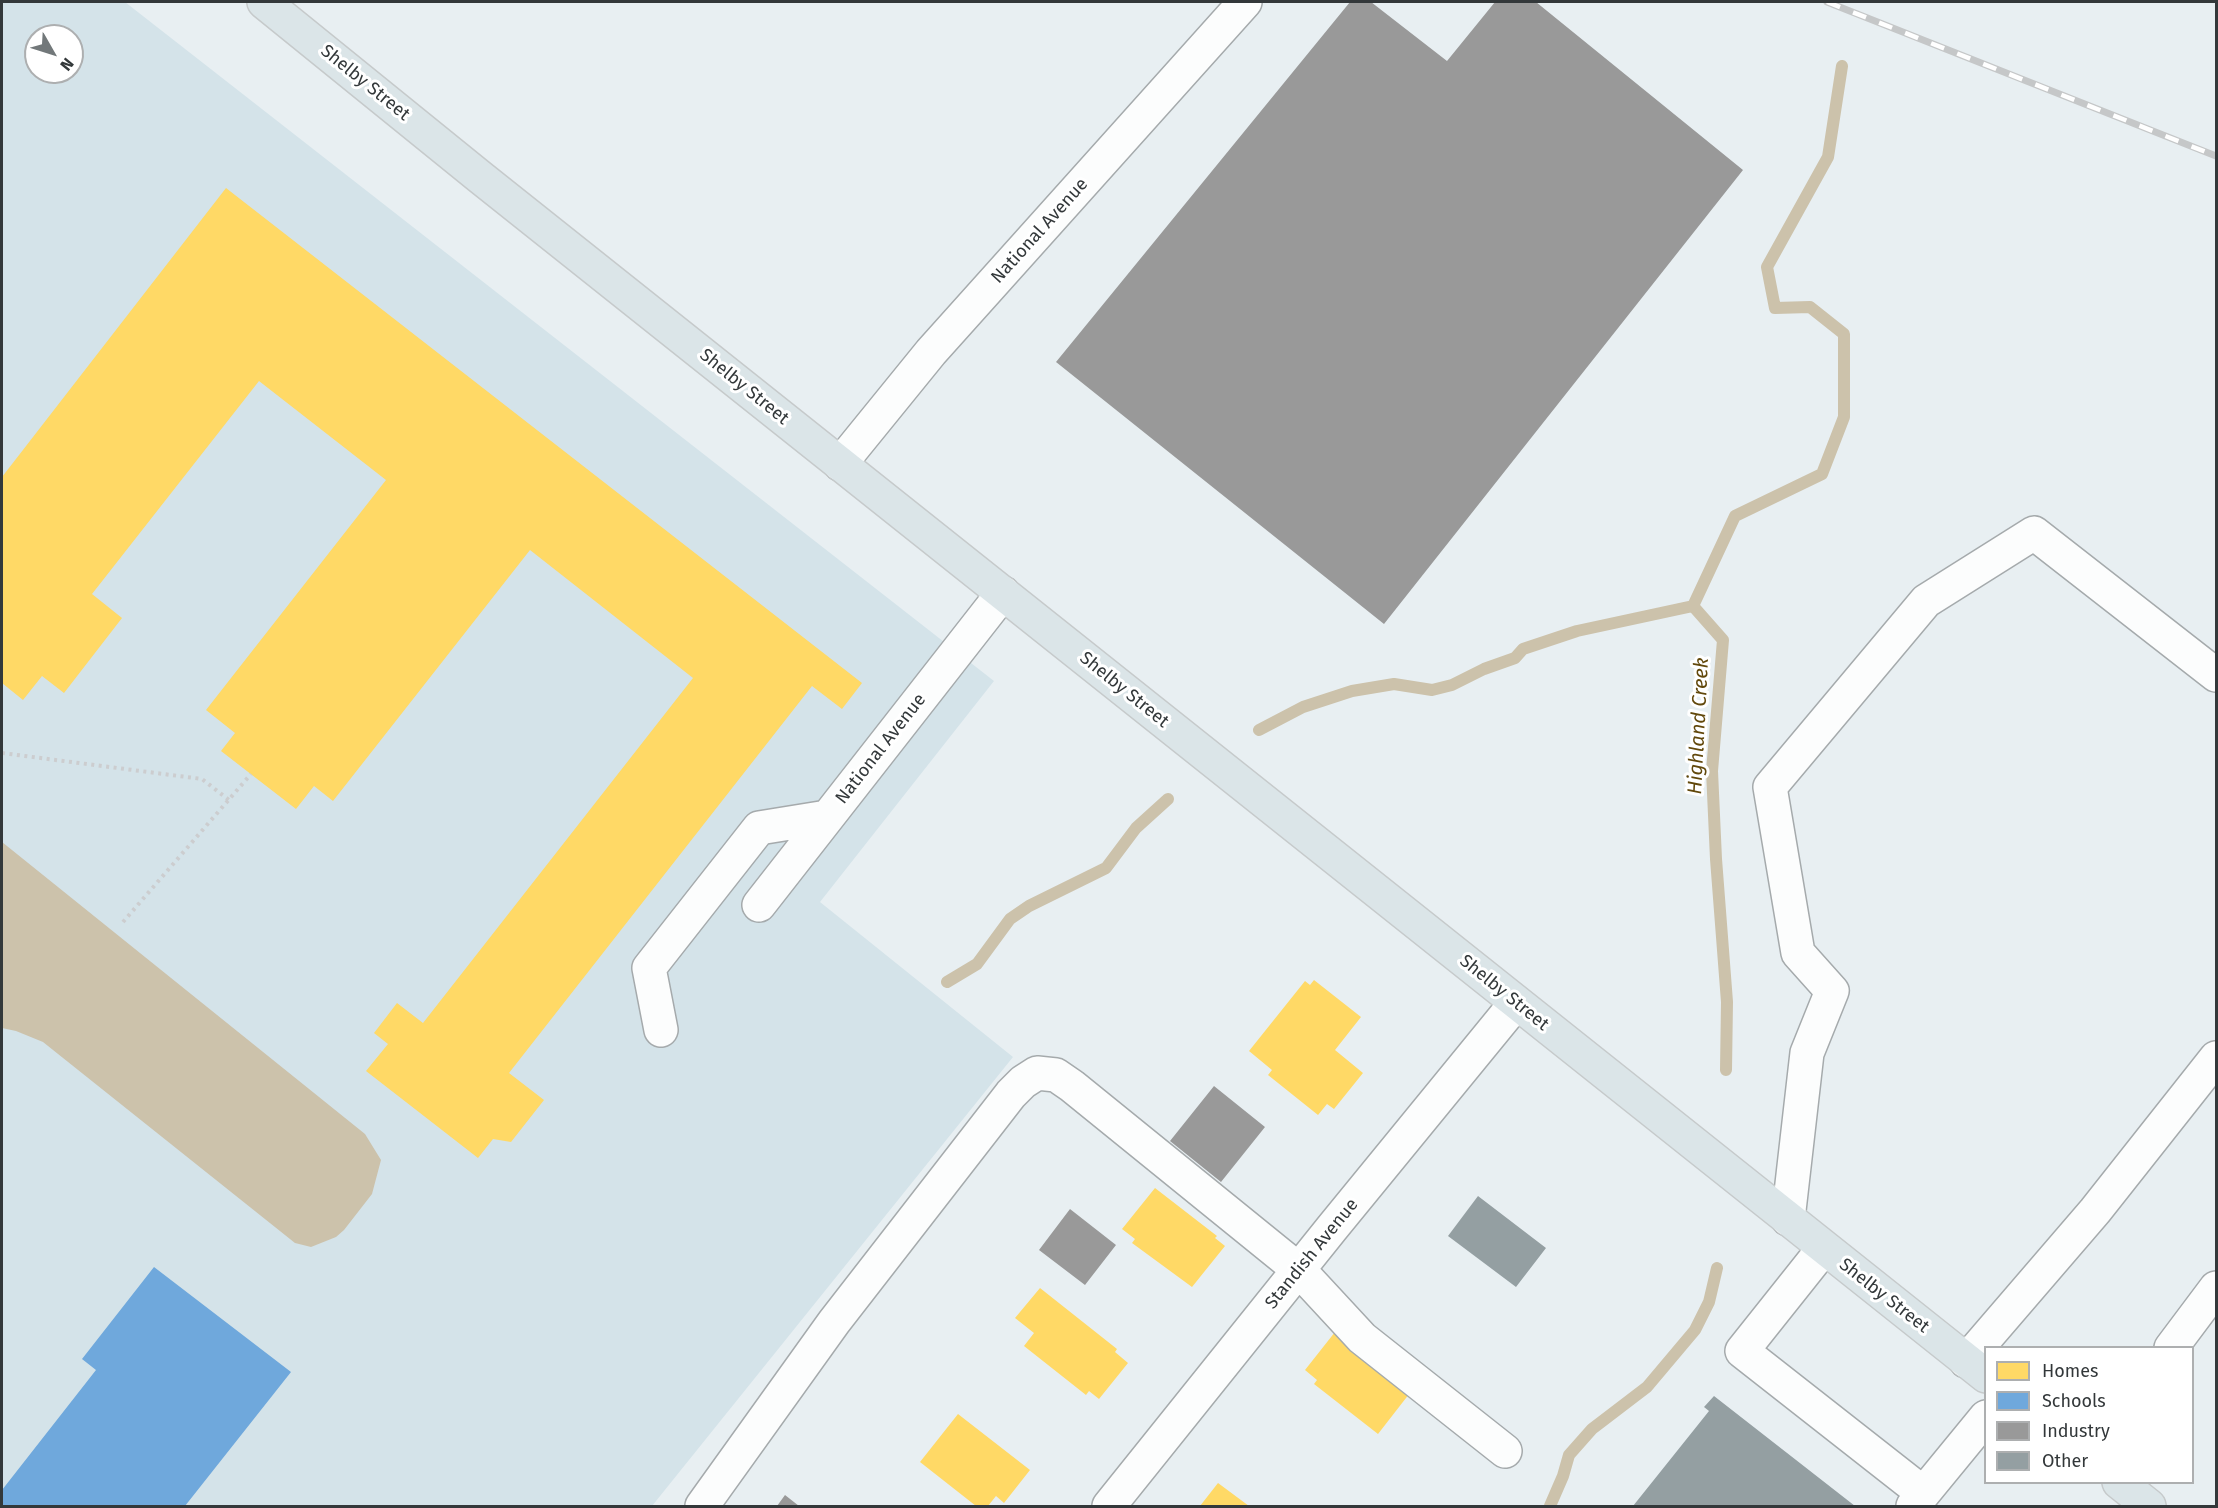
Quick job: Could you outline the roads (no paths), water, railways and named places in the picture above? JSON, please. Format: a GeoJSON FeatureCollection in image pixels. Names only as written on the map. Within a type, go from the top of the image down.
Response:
{"type":"FeatureCollection","features":[{"type":"Feature","properties":{"kind":"main road","name":"Shelby Street"},"geometry":{"type":"LineString","coordinates":[[264,2],[1976,1369]]}},
{"type":"Feature","properties":{"kind":"main road"},"geometry":{"type":"LineString","coordinates":[[2122,1484],[2149,1506]]}},
{"type":"Feature","properties":{"kind":"street","name":"National Avenue"},"geometry":{"type":"LineString","coordinates":[[840,464],[932,352],[1245,2]]}},
{"type":"Feature","properties":{"kind":"street"},"geometry":{"type":"LineString","coordinates":[[1788,1219],[1807,1053],[1832,991],[1798,953],[1770,787],[1926,601],[2034,533],[2217,675]]}},
{"type":"Feature","properties":{"kind":"street","name":"National Avenue"},"geometry":{"type":"LineString","coordinates":[[759,905],[1003,593]]}},
{"type":"Feature","properties":{"kind":"street"},"geometry":{"type":"LineString","coordinates":[[661,1030],[649,968],[759,828],[827,817]]}},
{"type":"Feature","properties":{"kind":"street","name":"Standish Avenue"},"geometry":{"type":"LineString","coordinates":[[1109,1506],[1516,1003]]}},
{"type":"Feature","properties":{"kind":"street"},"geometry":{"type":"LineString","coordinates":[[1993,1346],[2095,1211],[2217,1058]]}},
{"type":"Feature","properties":{"kind":"street"},"geometry":{"type":"LineString","coordinates":[[702,1506],[848,1304],[1011,1094],[1036,1073],[1056,1076],[1072,1086],[1299,1270],[1362,1338],[1505,1451]]}},
{"type":"Feature","properties":{"kind":"street"},"geometry":{"type":"LineString","coordinates":[[1824,1248],[1742,1351],[1918,1500],[1984,1419]]}},
{"type":"Feature","properties":{"kind":"street"},"geometry":{"type":"LineString","coordinates":[[2172,1346],[2217,1288]]}},
{"type":"Feature","properties":{"kind":"waterway","name":"Highland Creek"},"geometry":{"type":"LineString","coordinates":[[1693,606],[1735,516],[1822,474],[1844,417],[1844,334],[1810,307],[1775,308],[1767,267],[1828,157],[1842,66]]}},
{"type":"Feature","properties":{"kind":"waterway","name":"Highland Creek"},"geometry":{"type":"LineString","coordinates":[[1693,606],[1723,640],[1712,771],[1727,1002],[1726,1070]]}},
{"type":"Feature","properties":{"kind":"waterway"},"geometry":{"type":"LineString","coordinates":[[1259,730],[1303,707],[1352,691],[1394,684],[1432,690],[1452,685],[1484,669],[1515,658],[1523,649],[1577,631],[1693,606]]}},
{"type":"Feature","properties":{"kind":"waterway"},"geometry":{"type":"LineString","coordinates":[[947,982],[977,964],[1010,919],[1029,906],[1106,868],[1136,828],[1168,799]]}},
{"type":"Feature","properties":{"kind":"waterway","name":"Highland Creek"},"geometry":{"type":"LineString","coordinates":[[1550,1506],[1569,1455],[1592,1429],[1647,1387],[1695,1330],[1709,1302],[1717,1268]]}},
{"type":"Feature","properties":{"kind":"railway"},"geometry":{"type":"LineString","coordinates":[[1827,2],[2216,156]]}}]}
